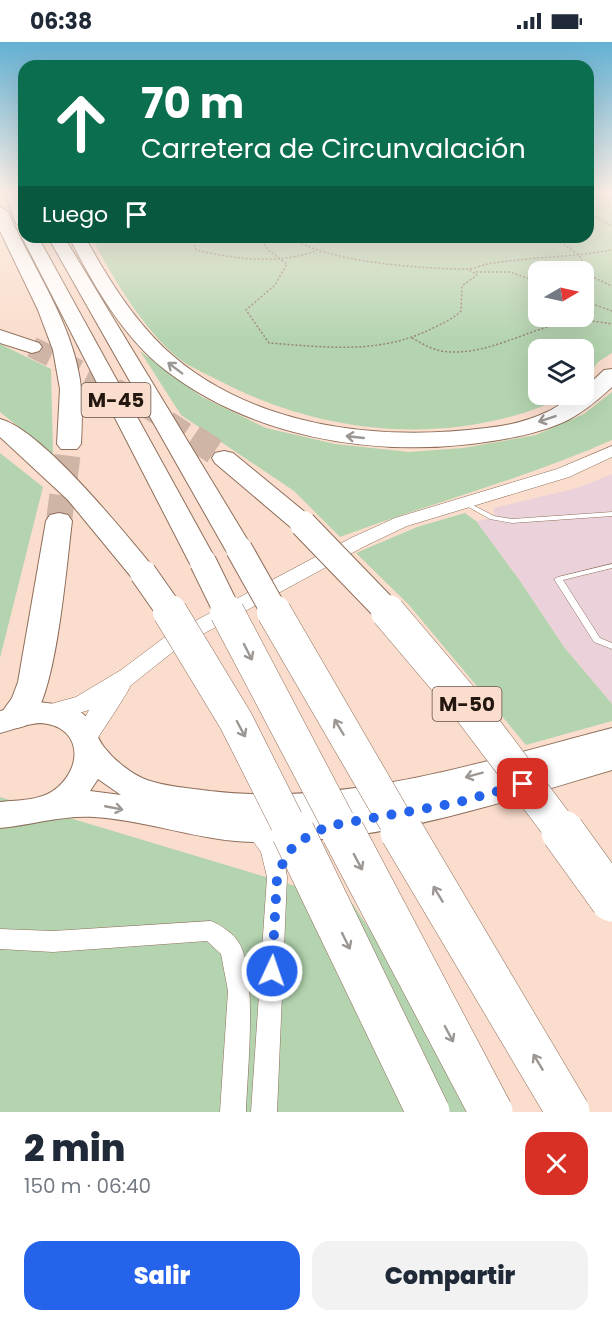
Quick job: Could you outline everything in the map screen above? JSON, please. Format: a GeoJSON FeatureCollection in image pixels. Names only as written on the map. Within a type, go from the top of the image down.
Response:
{"type":"FeatureCollection","features":[{"type":"Feature","properties":{"kind":"highway"},"geometry":{"type":"LineString","coordinates":[[12,242],[54,326],[63,350],[69,374],[69,444]]}},
{"type":"Feature","properties":{"kind":"highway","name":"M-45"},"geometry":{"type":"LineString","coordinates":[[33,243],[491,1112]]}},
{"type":"Feature","properties":{"kind":"highway","name":"M-45"},"geometry":{"type":"LineString","coordinates":[[60,243],[239,549],[322,699],[568,1112]]}},
{"type":"Feature","properties":{"kind":"highway"},"geometry":{"type":"LineString","coordinates":[[81,243],[118,303],[149,344],[170,363],[196,383],[236,405],[316,430],[404,441],[472,437],[506,431],[560,415],[588,398],[612,375]]}},
{"type":"Feature","properties":{"kind":"highway"},"geometry":{"type":"LineString","coordinates":[[0,336],[32,347]]}},
{"type":"Feature","properties":{"kind":"highway"},"geometry":{"type":"LineString","coordinates":[[0,426],[49,466],[91,506],[179,623],[243,733],[428,1112]]}},
{"type":"Feature","properties":{"kind":"highway","name":"M-50"},"geometry":{"type":"LineString","coordinates":[[224,458],[303,524],[349,568],[437,665],[612,900]]}},
{"type":"Feature","properties":{"kind":"highway"},"geometry":{"type":"LineString","coordinates":[[8,719],[26,704],[34,682],[59,521]]}},
{"type":"Feature","properties":{"kind":"main road"},"geometry":{"type":"LineString","coordinates":[[8,719],[48,713],[72,720],[90,745],[126,784],[146,792],[202,803],[279,807],[360,800],[444,783],[612,739]]}},
{"type":"Feature","properties":{"kind":"main road"},"geometry":{"type":"LineString","coordinates":[[56,805],[79,786],[88,772],[90,745]]}},
{"type":"Feature","properties":{"kind":"main road"},"geometry":{"type":"LineString","coordinates":[[0,815],[21,816],[56,805],[100,805],[201,823],[254,829],[328,826],[456,803],[612,758]]}},
{"type":"Feature","properties":{"kind":"street"},"geometry":{"type":"LineString","coordinates":[[48,713],[83,704],[129,676],[172,642],[358,542],[401,522],[563,473],[612,451]]}},
{"type":"Feature","properties":{"kind":"street"},"geometry":{"type":"LineString","coordinates":[[90,745],[100,712],[129,676]]}},
{"type":"Feature","properties":{"kind":"street"},"geometry":{"type":"LineString","coordinates":[[277,878],[286,855],[298,842],[328,826]]}},
{"type":"Feature","properties":{"kind":"street"},"geometry":{"type":"LineString","coordinates":[[254,829],[266,840],[273,853],[277,878],[264,1112]]}},
{"type":"Feature","properties":{"kind":"street"},"geometry":{"type":"LineString","coordinates":[[0,939],[42,942],[88,941],[178,931],[212,932],[231,949],[239,991],[233,1112]]}},
{"type":"Feature","properties":{"kind":"lane"},"geometry":{"type":"LineString","coordinates":[[464,502],[492,518],[512,521],[612,514]]}},
{"type":"Feature","properties":{"kind":"lane"},"geometry":{"type":"LineString","coordinates":[[612,566],[558,579],[597,640],[612,646]]}},
{"type":"Feature","properties":{"kind":"path"},"geometry":{"type":"LineString","coordinates":[[193,243],[194,247],[202,251],[226,255],[282,258],[306,255],[315,251]]}},
{"type":"Feature","properties":{"kind":"path"},"geometry":{"type":"LineString","coordinates":[[264,243],[268,250],[282,258],[287,264],[282,279],[266,297],[246,310],[269,343],[352,350],[373,349],[427,333],[458,316],[464,305],[462,286],[477,275],[476,272]]}},
{"type":"Feature","properties":{"kind":"path"},"geometry":{"type":"LineString","coordinates":[[301,243],[315,251],[372,263],[468,269],[519,259],[580,256],[612,249]]}},
{"type":"Feature","properties":{"kind":"path"},"geometry":{"type":"LineString","coordinates":[[562,243],[580,256],[586,274],[612,286]]}},
{"type":"Feature","properties":{"kind":"path"},"geometry":{"type":"LineString","coordinates":[[468,269],[476,272],[510,272],[528,278]]}},
{"type":"Feature","properties":{"kind":"path"},"geometry":{"type":"LineString","coordinates":[[594,305],[612,311]]}},
{"type":"Feature","properties":{"kind":"path"},"geometry":{"type":"LineString","coordinates":[[411,338],[433,348],[454,351],[490,344],[564,323],[577,321],[612,324]]}},
{"type":"Feature","properties":{"kind":"shaded area"},"geometry":{"type":"Polygon","coordinates":[[[612,474],[612,704],[564,647],[476,521],[492,518],[495,515],[493,508],[577,488],[612,474]]]}},
{"type":"Feature","properties":{"kind":"green space"},"geometry":{"type":"Polygon","coordinates":[[[612,242],[612,353],[594,367],[594,339],[528,339],[528,405],[543,405],[483,423],[439,429],[394,429],[349,424],[305,415],[263,401],[182,361],[156,336],[131,304],[95,243],[612,242]]]}},
{"type":"Feature","properties":{"kind":"green space"},"geometry":{"type":"Polygon","coordinates":[[[0,344],[51,369],[53,454],[0,412],[0,344]]]}},
{"type":"Feature","properties":{"kind":"green space"},"geometry":{"type":"Polygon","coordinates":[[[140,351],[202,397],[266,428],[335,444],[409,452],[463,448],[536,435],[584,414],[612,392],[612,440],[545,467],[340,537],[294,491],[181,415],[140,351]]]}},
{"type":"Feature","properties":{"kind":"green space"},"geometry":{"type":"Polygon","coordinates":[[[0,453],[43,487],[0,658],[0,453]]]}},
{"type":"Feature","properties":{"kind":"green space"},"geometry":{"type":"Polygon","coordinates":[[[465,513],[476,521],[564,647],[612,704],[612,721],[526,745],[409,605],[356,553],[417,527],[465,513]]]}},
{"type":"Feature","properties":{"kind":"green space"},"geometry":{"type":"Polygon","coordinates":[[[0,797],[352,903],[491,1112],[0,1112],[0,797]]]}},
{"type":"Feature","properties":{"kind":"tunnel"},"geometry":{"type":"LineString","coordinates":[[32,347],[128,395],[195,439]]}},
{"type":"Feature","properties":{"kind":"tunnel"},"geometry":{"type":"LineString","coordinates":[[193,437],[224,458]]}},
{"type":"Feature","properties":{"kind":"tunnel"},"geometry":{"type":"LineString","coordinates":[[59,521],[69,444]]}},
{"type":"Feature","properties":{"kind":"route"},"geometry":{"type":"LineString","coordinates":[[272,971],[277,878],[286,855],[298,842],[328,826],[456,803],[523,784]]}}]}
